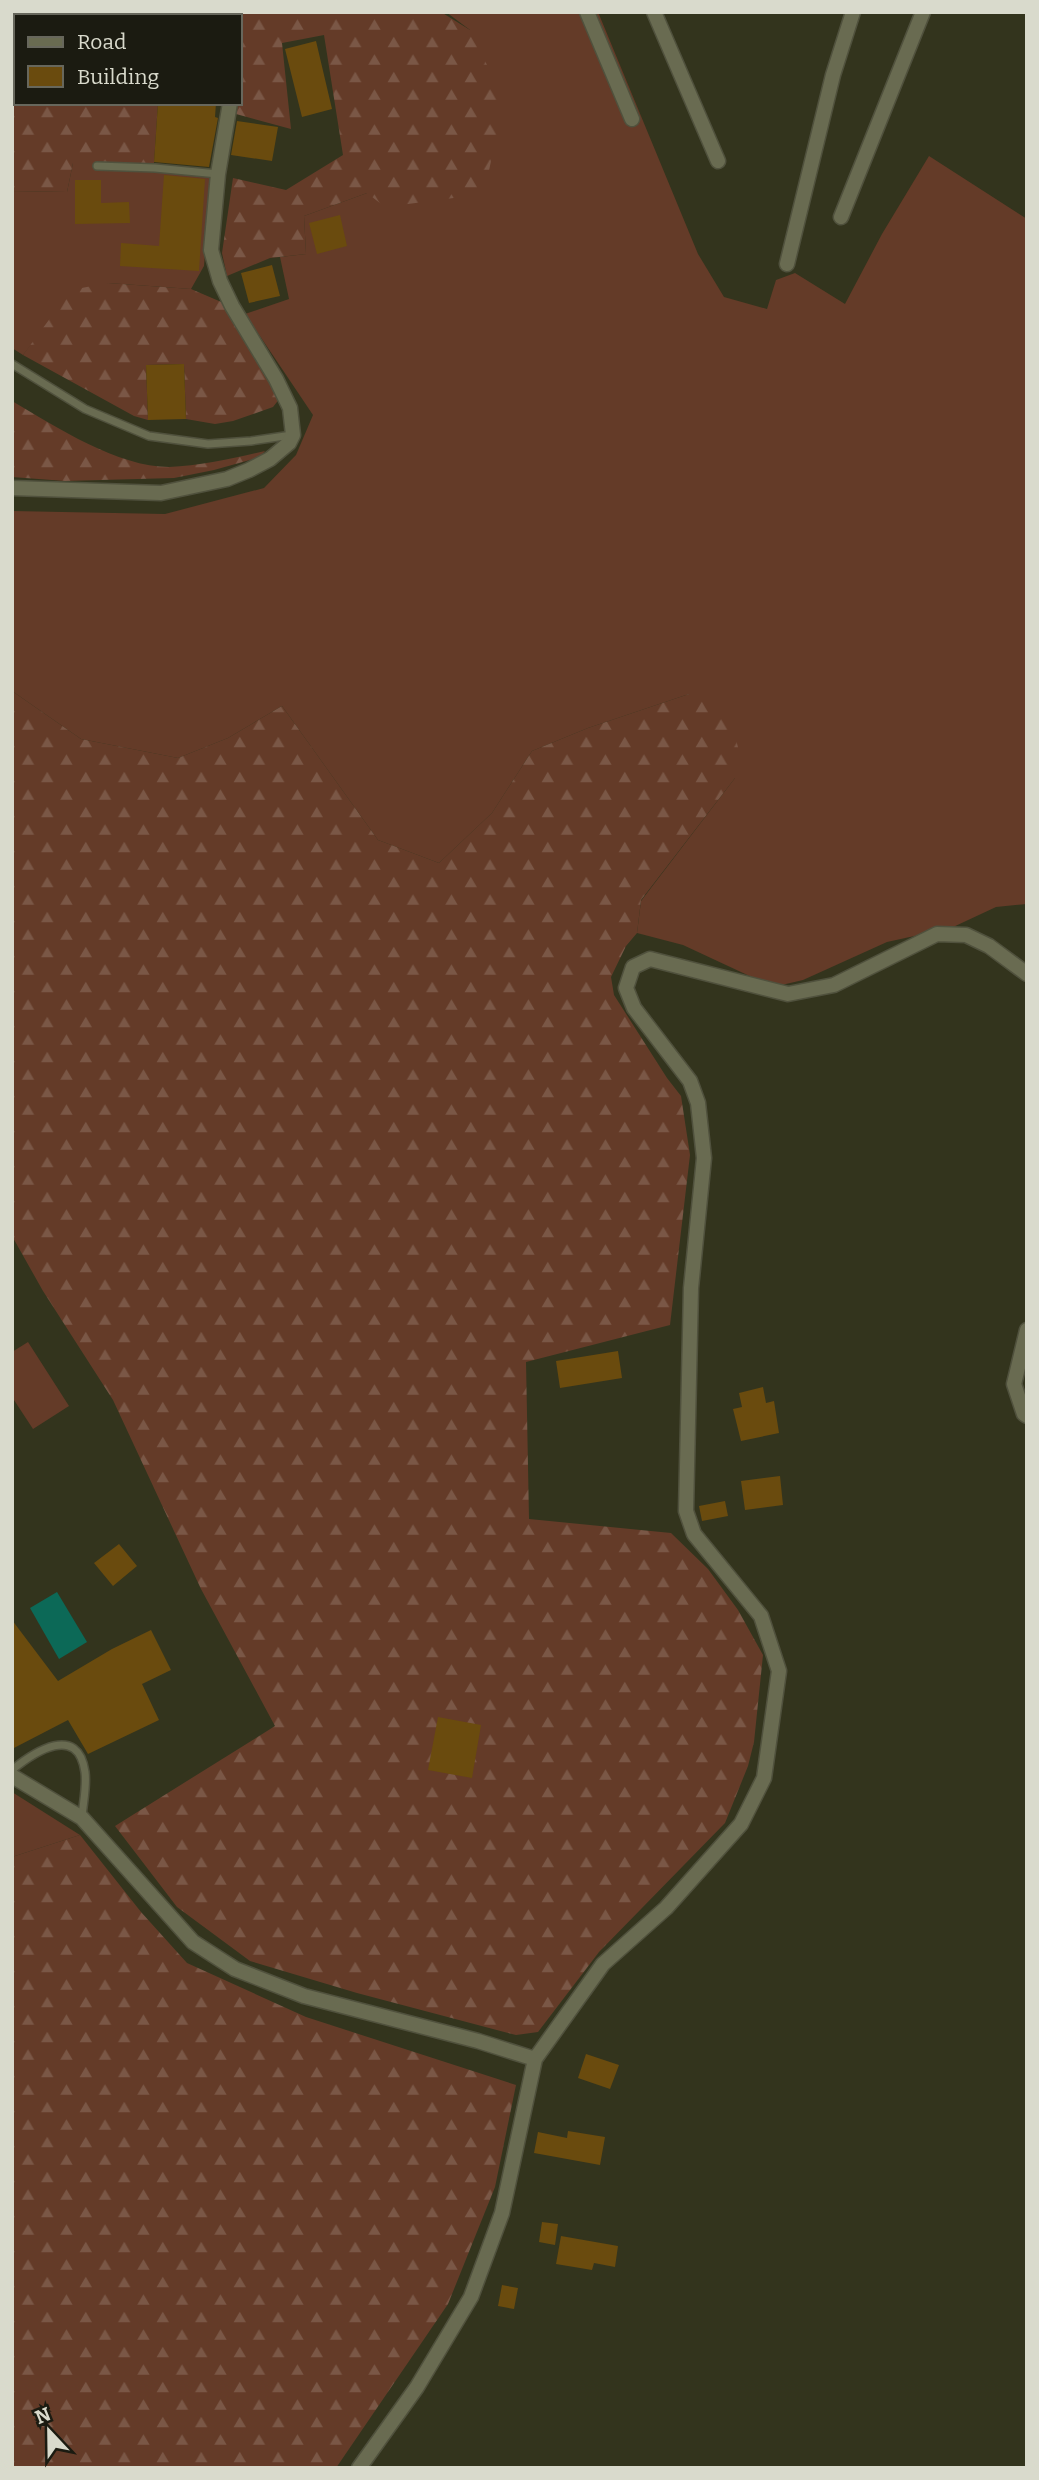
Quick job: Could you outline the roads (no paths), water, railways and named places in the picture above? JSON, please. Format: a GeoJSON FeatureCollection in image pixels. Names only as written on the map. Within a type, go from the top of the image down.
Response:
{"type":"FeatureCollection","features":[{"type":"Feature","properties":{"kind":"street"},"geometry":{"type":"LineString","coordinates":[[587,12],[632,119]]}},
{"type":"Feature","properties":{"kind":"street"},"geometry":{"type":"LineString","coordinates":[[654,12],[718,161]]}},
{"type":"Feature","properties":{"kind":"street"},"geometry":{"type":"LineString","coordinates":[[787,264],[833,75],[853,12]]}},
{"type":"Feature","properties":{"kind":"street"},"geometry":{"type":"LineString","coordinates":[[841,217],[923,12]]}},
{"type":"Feature","properties":{"kind":"street"},"geometry":{"type":"LineString","coordinates":[[12,488],[161,493],[227,479],[249,470],[283,450],[293,435],[290,408],[276,379],[232,306],[220,281],[211,250],[218,174],[230,105]]}},
{"type":"Feature","properties":{"kind":"street"},"geometry":{"type":"LineString","coordinates":[[359,2468],[417,2387],[471,2297],[502,2213],[535,2059],[603,1964],[666,1909],[741,1824],[764,1778],[779,1671],[761,1616],[694,1534],[686,1511],[691,1288],[704,1158],[698,1103],[690,1082],[634,1008],[626,988],[633,967],[650,959],[788,994],[834,985],[937,934],[966,935],[989,946],[1027,974]]}},
{"type":"Feature","properties":{"kind":"street"},"geometry":{"type":"LineString","coordinates":[[1027,1330],[1014,1384],[1027,1416]]}},
{"type":"Feature","properties":{"kind":"street"},"geometry":{"type":"LineString","coordinates":[[12,1776],[82,1818],[193,1942],[235,1969],[304,1996],[478,2040],[535,2059]]}},
{"type":"Feature","properties":{"kind":"lane"},"geometry":{"type":"LineString","coordinates":[[97,166],[218,174]]}},
{"type":"Feature","properties":{"kind":"lane"},"geometry":{"type":"LineString","coordinates":[[12,365],[85,409],[149,436],[208,444],[293,435]]}},
{"type":"Feature","properties":{"kind":"lane"},"geometry":{"type":"LineString","coordinates":[[12,1770],[45,1747],[59,1744],[73,1749],[82,1760],[85,1774],[82,1818]]}},
{"type":"Feature","properties":{"kind":"water"},"geometry":{"type":"Polygon","coordinates":[[[57,1592],[87,1642],[59,1659],[30,1608],[57,1592]]]}}]}
